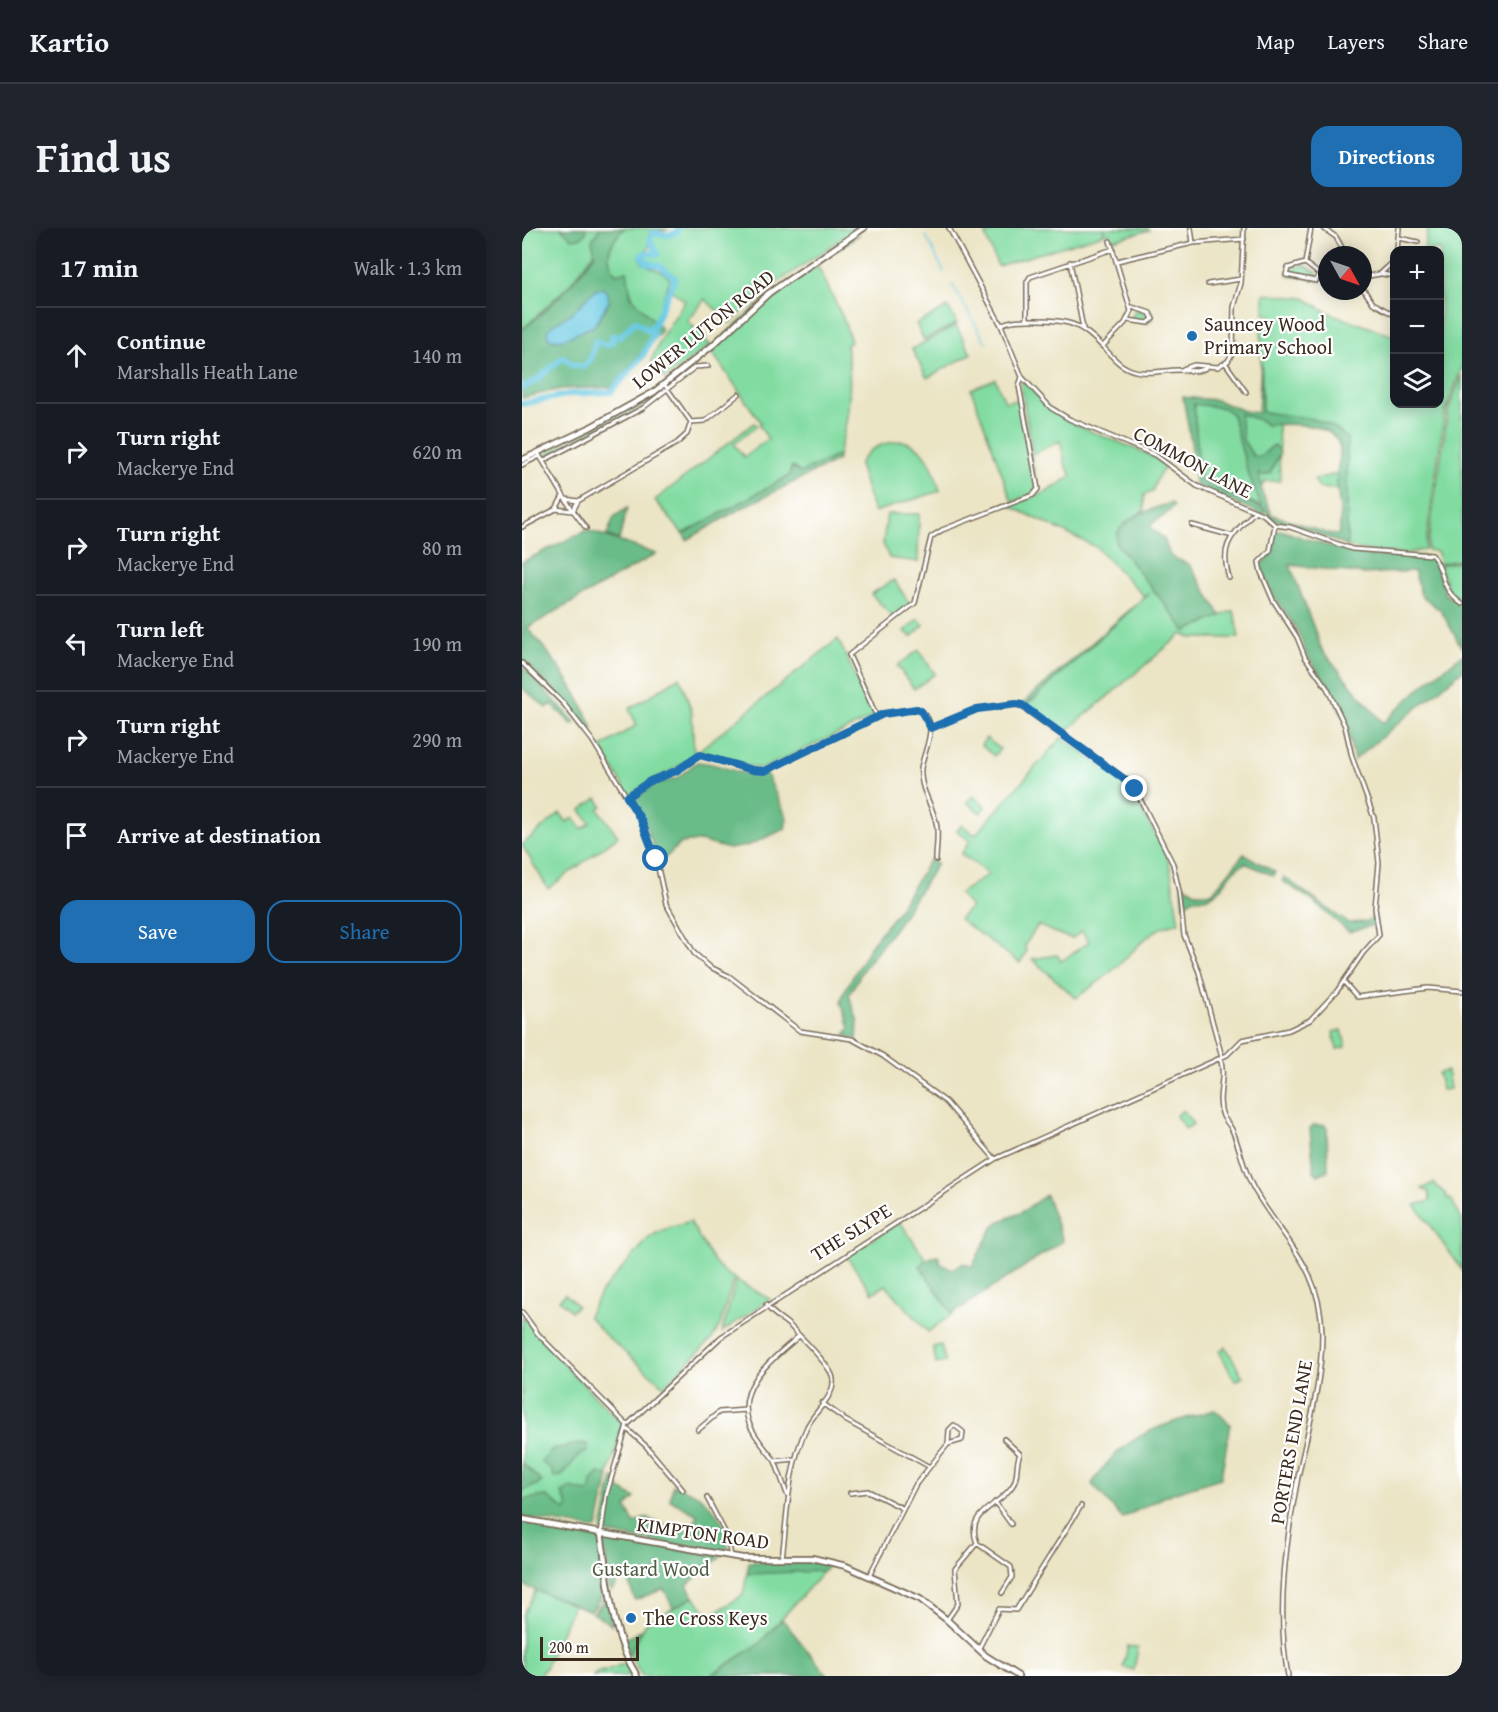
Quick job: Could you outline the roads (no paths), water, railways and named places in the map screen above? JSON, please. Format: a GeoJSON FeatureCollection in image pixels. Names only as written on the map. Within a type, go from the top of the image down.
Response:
{"type":"FeatureCollection","features":[{"type":"Feature","properties":{"kind":"main road","name":"LOWER LUTON ROAD"},"geometry":{"type":"LineString","coordinates":[[522,460],[539,455],[664,384],[715,344],[769,293],[864,228]]}},
{"type":"Feature","properties":{"kind":"main road","name":"KIMPTON ROAD"},"geometry":{"type":"LineString","coordinates":[[522,1519],[731,1556],[831,1561],[915,1597],[947,1620],[978,1649],[1018,1676]]}},
{"type":"Feature","properties":{"kind":"main road"},"geometry":{"type":"LineString","coordinates":[[600,1534],[615,1625],[637,1676]]}},
{"type":"Feature","properties":{"kind":"street","name":"COMMON LANE"},"geometry":{"type":"LineString","coordinates":[[949,228],[1001,325],[1022,377],[1038,397],[1063,416],[1155,455],[1197,486],[1264,515],[1275,525],[1290,527],[1352,549],[1432,555],[1446,589],[1462,604]]}},
{"type":"Feature","properties":{"kind":"street"},"geometry":{"type":"LineString","coordinates":[[1191,228],[1193,243]]}},
{"type":"Feature","properties":{"kind":"street"},"geometry":{"type":"LineString","coordinates":[[1183,369],[1195,372],[1225,364],[1234,349],[1234,307],[1241,279],[1244,228]]}},
{"type":"Feature","properties":{"kind":"street"},"geometry":{"type":"LineString","coordinates":[[1305,264],[1311,228]]}},
{"type":"Feature","properties":{"kind":"street"},"geometry":{"type":"LineString","coordinates":[[1323,228],[1333,234],[1340,246]]}},
{"type":"Feature","properties":{"kind":"street"},"geometry":{"type":"LineString","coordinates":[[1398,246],[1399,228]]}},
{"type":"Feature","properties":{"kind":"street"},"geometry":{"type":"LineString","coordinates":[[1399,238],[1418,242]]}},
{"type":"Feature","properties":{"kind":"street"},"geometry":{"type":"LineString","coordinates":[[1117,261],[1193,243],[1244,239]]}},
{"type":"Feature","properties":{"kind":"street"},"geometry":{"type":"LineString","coordinates":[[1102,346],[1128,320],[1131,307],[1110,241]]}},
{"type":"Feature","properties":{"kind":"street"},"geometry":{"type":"LineString","coordinates":[[1027,320],[1027,282],[1030,277],[1113,249]]}},
{"type":"Feature","properties":{"kind":"street"},"geometry":{"type":"LineString","coordinates":[[1070,262],[1083,328]]}},
{"type":"Feature","properties":{"kind":"street"},"geometry":{"type":"LineString","coordinates":[[1305,264],[1318,274],[1318,280],[1287,276],[1288,268],[1305,264]]}},
{"type":"Feature","properties":{"kind":"street"},"geometry":{"type":"LineString","coordinates":[[1372,275],[1390,267]]}},
{"type":"Feature","properties":{"kind":"street"},"geometry":{"type":"LineString","coordinates":[[1380,273],[1388,275],[1387,270]]}},
{"type":"Feature","properties":{"kind":"street"},"geometry":{"type":"LineString","coordinates":[[1208,284],[1241,279]]}},
{"type":"Feature","properties":{"kind":"street"},"geometry":{"type":"LineString","coordinates":[[1371,300],[1390,312]]}},
{"type":"Feature","properties":{"kind":"street"},"geometry":{"type":"LineString","coordinates":[[1128,320],[1149,323],[1153,320],[1150,313],[1131,307]]}},
{"type":"Feature","properties":{"kind":"street"},"geometry":{"type":"LineString","coordinates":[[1073,323],[1082,316]]}},
{"type":"Feature","properties":{"kind":"street"},"geometry":{"type":"LineString","coordinates":[[1001,325],[1027,320],[1061,320],[1073,323],[1083,328],[1125,367],[1137,372],[1183,369],[1194,365],[1206,368]]}},
{"type":"Feature","properties":{"kind":"street"},"geometry":{"type":"LineString","coordinates":[[1225,364],[1246,392]]}},
{"type":"Feature","properties":{"kind":"street"},"geometry":{"type":"LineString","coordinates":[[1194,365],[1195,372]]}},
{"type":"Feature","properties":{"kind":"street","name":"LOWER LUTON ROAD"},"geometry":{"type":"LineString","coordinates":[[543,461],[643,408],[695,367],[708,366]]}},
{"type":"Feature","properties":{"kind":"street"},"geometry":{"type":"LineString","coordinates":[[877,717],[849,655],[915,603],[932,537],[942,530],[1033,495],[1038,489],[1019,386],[1022,377]]}},
{"type":"Feature","properties":{"kind":"street"},"geometry":{"type":"LineString","coordinates":[[664,384],[691,422]]}},
{"type":"Feature","properties":{"kind":"street"},"geometry":{"type":"LineString","coordinates":[[691,422],[705,421],[739,394]]}},
{"type":"Feature","properties":{"kind":"street"},"geometry":{"type":"LineString","coordinates":[[573,510],[578,501],[677,442],[687,434],[691,422]]}},
{"type":"Feature","properties":{"kind":"street"},"geometry":{"type":"LineString","coordinates":[[539,455],[564,498],[586,528]]}},
{"type":"Feature","properties":{"kind":"street","name":"LOWER LUTON ROAD"},"geometry":{"type":"LineString","coordinates":[[522,465],[539,455]]}},
{"type":"Feature","properties":{"kind":"street"},"geometry":{"type":"LineString","coordinates":[[564,498],[578,501]]}},
{"type":"Feature","properties":{"kind":"street"},"geometry":{"type":"LineString","coordinates":[[522,526],[556,509],[564,498]]}},
{"type":"Feature","properties":{"kind":"street"},"geometry":{"type":"LineString","coordinates":[[556,509],[573,510]]}},
{"type":"Feature","properties":{"kind":"street"},"geometry":{"type":"LineString","coordinates":[[1229,578],[1224,556],[1227,545],[1254,512]]}},
{"type":"Feature","properties":{"kind":"street"},"geometry":{"type":"LineString","coordinates":[[1192,525],[1233,536]]}},
{"type":"Feature","properties":{"kind":"street","name":"THE SLYPE"},"geometry":{"type":"LineString","coordinates":[[626,1426],[721,1337],[766,1305],[995,1159],[1228,1054],[1242,1040],[1289,1030],[1310,1020],[1344,982],[1363,953],[1379,935],[1375,908],[1379,863],[1374,818],[1352,757],[1345,726],[1327,688],[1305,657],[1297,637],[1273,600],[1258,566],[1260,559],[1270,551],[1275,525]]}},
{"type":"Feature","properties":{"kind":"street"},"geometry":{"type":"LineString","coordinates":[[522,663],[569,710],[592,740],[627,797],[651,844],[666,904],[694,953],[710,967],[729,976],[800,1031],[852,1039],[884,1056],[946,1102],[995,1159]]}},
{"type":"Feature","properties":{"kind":"street","name":"PORTERS END LANE"},"geometry":{"type":"LineString","coordinates":[[931,728],[977,709],[1022,705],[1132,786],[1173,864],[1184,935],[1199,972],[1221,1057],[1220,1103],[1224,1118],[1233,1132],[1256,1192],[1305,1263],[1311,1276],[1321,1321],[1321,1354],[1316,1406],[1298,1477],[1285,1568],[1284,1636],[1288,1676]]}},
{"type":"Feature","properties":{"kind":"street"},"geometry":{"type":"LineString","coordinates":[[627,797],[650,781],[676,771],[696,756],[711,757],[753,770],[765,771],[877,717],[917,709],[924,714],[931,728],[921,768],[921,781],[937,825],[936,860]]}},
{"type":"Feature","properties":{"kind":"street"},"geometry":{"type":"LineString","coordinates":[[1344,982],[1357,997],[1428,988],[1462,991]]}},
{"type":"Feature","properties":{"kind":"street"},"geometry":{"type":"LineString","coordinates":[[1222,1064],[1228,1054]]}},
{"type":"Feature","properties":{"kind":"street"},"geometry":{"type":"LineString","coordinates":[[766,1305],[771,1313],[799,1336],[832,1378],[833,1388],[810,1422],[795,1459],[787,1495],[782,1558]]}},
{"type":"Feature","properties":{"kind":"street"},"geometry":{"type":"LineString","coordinates":[[522,1312],[538,1334],[646,1446],[683,1490]]}},
{"type":"Feature","properties":{"kind":"street"},"geometry":{"type":"LineString","coordinates":[[787,1495],[775,1461],[750,1424],[746,1410],[752,1386],[760,1372],[799,1336]]}},
{"type":"Feature","properties":{"kind":"street"},"geometry":{"type":"LineString","coordinates":[[822,1403],[844,1419],[928,1466]]}},
{"type":"Feature","properties":{"kind":"street"},"geometry":{"type":"LineString","coordinates":[[698,1430],[719,1412],[746,1410]]}},
{"type":"Feature","properties":{"kind":"street"},"geometry":{"type":"LineString","coordinates":[[869,1576],[902,1508],[928,1466],[948,1444],[962,1440],[964,1434],[959,1426],[954,1425],[949,1430],[948,1444]]}},
{"type":"Feature","properties":{"kind":"street"},"geometry":{"type":"LineString","coordinates":[[600,1534],[606,1496],[626,1426]]}},
{"type":"Feature","properties":{"kind":"street"},"geometry":{"type":"LineString","coordinates":[[1002,1593],[1012,1577],[1011,1568],[977,1543],[974,1533],[976,1522],[1015,1483],[1016,1462],[1020,1454],[1004,1439]]}},
{"type":"Feature","properties":{"kind":"street"},"geometry":{"type":"LineString","coordinates":[[775,1461],[795,1459]]}},
{"type":"Feature","properties":{"kind":"street"},"geometry":{"type":"LineString","coordinates":[[850,1493],[868,1491],[902,1508]]}},
{"type":"Feature","properties":{"kind":"street"},"geometry":{"type":"LineString","coordinates":[[707,1498],[727,1536],[731,1556]]}},
{"type":"Feature","properties":{"kind":"street"},"geometry":{"type":"LineString","coordinates":[[995,1502],[1011,1524]]}},
{"type":"Feature","properties":{"kind":"street"},"geometry":{"type":"LineString","coordinates":[[978,1649],[999,1609],[1016,1610],[1081,1506]]}},
{"type":"Feature","properties":{"kind":"street"},"geometry":{"type":"LineString","coordinates":[[947,1620],[958,1604],[955,1569],[977,1543]]}},
{"type":"Feature","properties":{"kind":"water"},"geometry":{"type":"Polygon","coordinates":[[[602,288],[608,292],[609,302],[594,326],[562,340],[549,339],[547,331],[550,328],[572,313],[594,291],[602,288]]]}},
{"type":"Feature","properties":{"kind":"waterway"},"geometry":{"type":"LineString","coordinates":[[522,388],[537,380],[563,357],[572,365],[584,367],[590,360],[596,341],[606,345],[613,342],[612,336],[620,337],[635,321],[648,330],[654,325],[675,278],[660,266],[645,262],[642,255],[645,253],[658,254],[650,241],[653,233],[669,235],[677,232],[678,228]]}},
{"type":"Feature","properties":{"kind":"waterway"},"geometry":{"type":"LineString","coordinates":[[926,236],[944,272]]}},
{"type":"Feature","properties":{"kind":"waterway"},"geometry":{"type":"LineString","coordinates":[[952,284],[986,343]]}},
{"type":"Feature","properties":{"kind":"waterway"},"geometry":{"type":"LineString","coordinates":[[522,404],[571,394],[611,392],[642,357],[654,334],[648,330]]}},
{"type":"Feature","properties":{"kind":"place","name":"Sauncey Wood Primary School"},"geometry":{"type":"Point","coordinates":[1192,336]}},
{"type":"Feature","properties":{"kind":"place","name":"The Cross Keys"},"geometry":{"type":"Point","coordinates":[631,1618]}},
{"type":"Feature","properties":{"kind":"park label","name":"Gustard Wood"},"geometry":{"type":"Point","coordinates":[651,1569]}}]}
